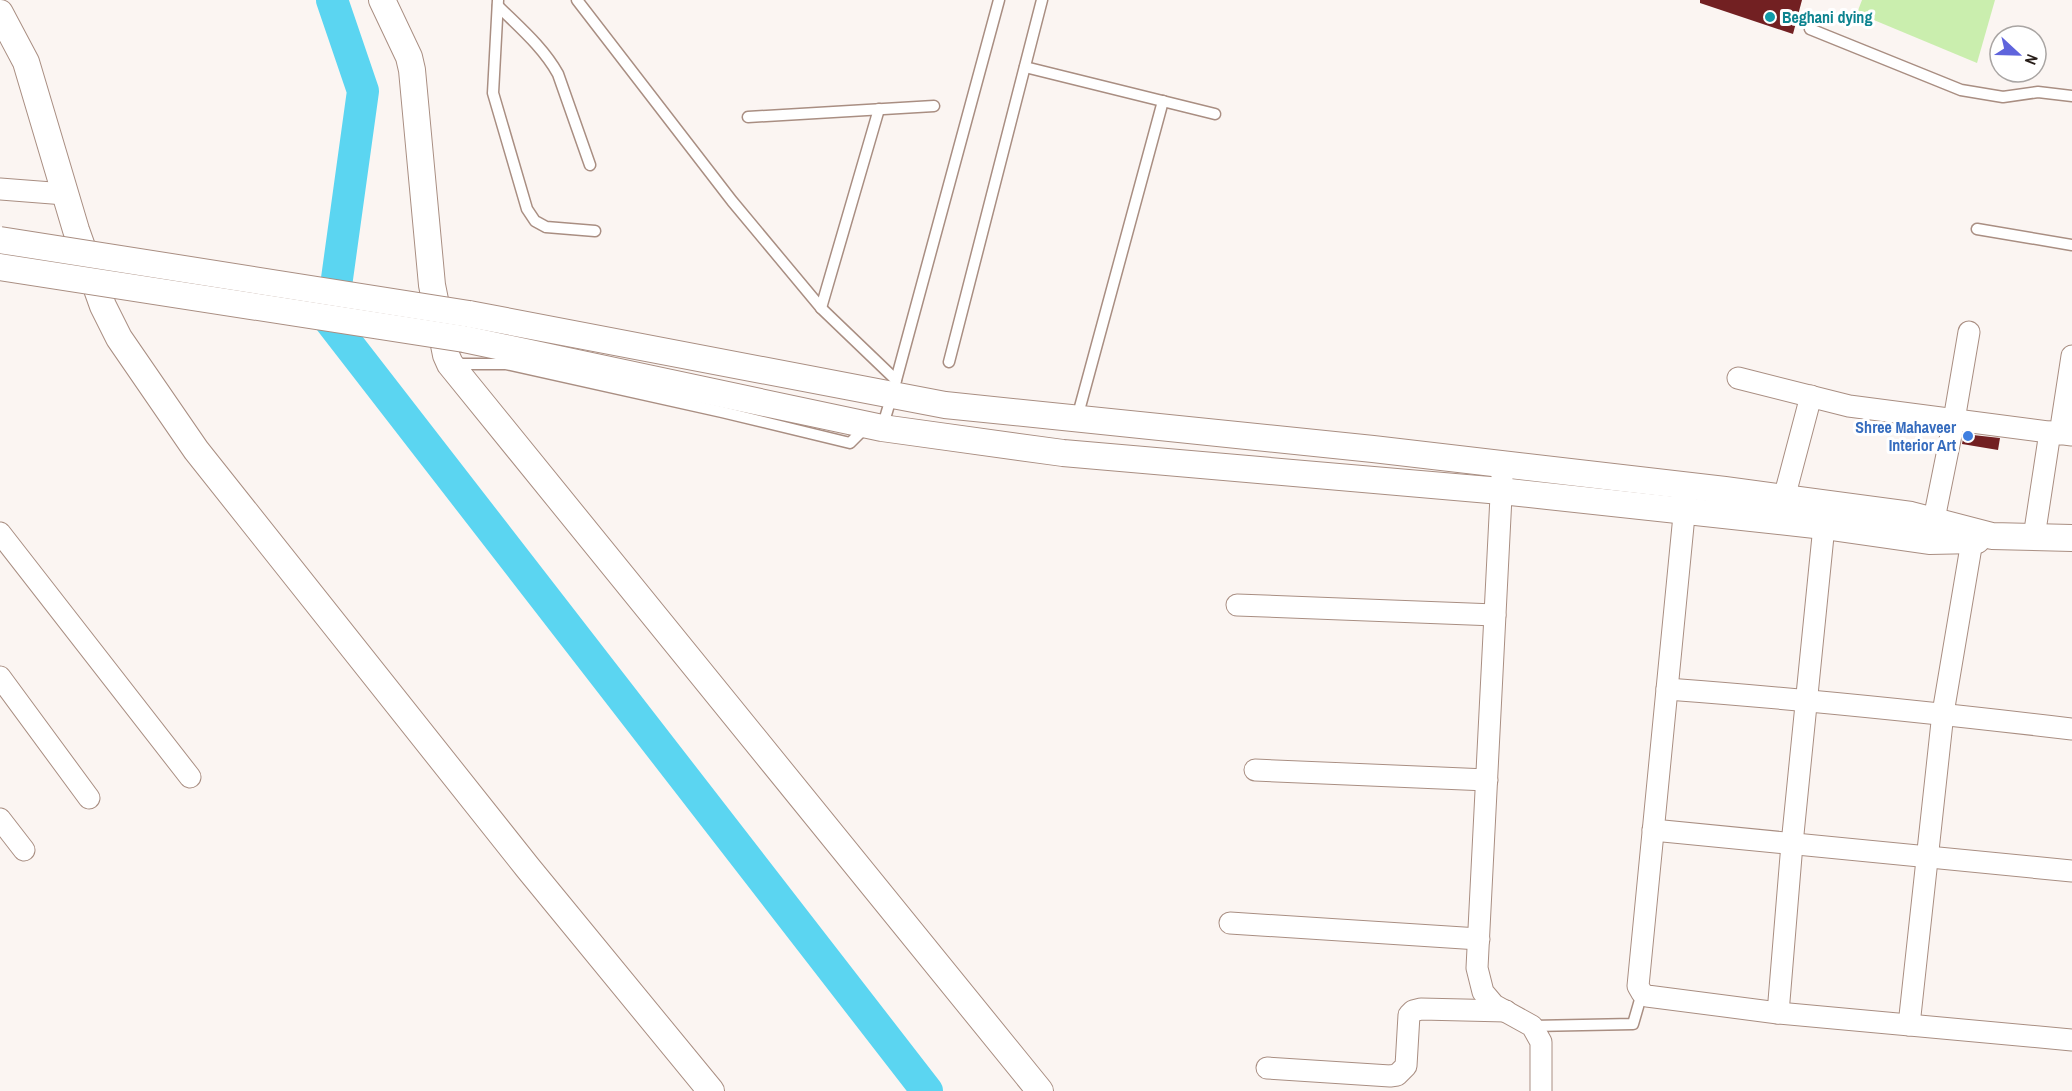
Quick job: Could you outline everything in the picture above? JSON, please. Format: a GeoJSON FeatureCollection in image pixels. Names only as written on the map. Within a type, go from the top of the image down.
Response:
{"type":"FeatureCollection","features":[{"type":"Feature","properties":{"kind":"street"},"geometry":{"type":"LineString","coordinates":[[382,0],[409,57],[412,70],[432,285],[446,355],[450,364],[1040,1091]]}},
{"type":"Feature","properties":{"kind":"street"},"geometry":{"type":"LineString","coordinates":[[0,13],[26,63],[83,252],[111,324],[196,450],[521,859],[711,1091]]}},
{"type":"Feature","properties":{"kind":"street"},"geometry":{"type":"LineString","coordinates":[[0,189],[65,194]]}},
{"type":"Feature","properties":{"kind":"street"},"geometry":{"type":"LineString","coordinates":[[0,240],[469,314],[894,388],[945,405],[1503,464],[1824,526],[1933,531],[1982,539],[2072,538]]}},
{"type":"Feature","properties":{"kind":"street"},"geometry":{"type":"LineString","coordinates":[[0,267],[464,339],[875,426],[1064,453],[1501,491],[1686,498],[1784,498],[1911,515],[1933,531]]}},
{"type":"Feature","properties":{"kind":"street"},"geometry":{"type":"LineString","coordinates":[[1933,531],[1969,332]]}},
{"type":"Feature","properties":{"kind":"street"},"geometry":{"type":"LineString","coordinates":[[2034,537],[2061,434],[2072,356]]}},
{"type":"Feature","properties":{"kind":"street"},"geometry":{"type":"LineString","coordinates":[[1738,378],[1848,406],[2061,434]]}},
{"type":"Feature","properties":{"kind":"street"},"geometry":{"type":"LineString","coordinates":[[1784,498],[1811,396]]}},
{"type":"Feature","properties":{"kind":"street"},"geometry":{"type":"LineString","coordinates":[[1503,464],[1477,968],[1483,992],[1494,1005],[1532,1026],[1541,1042],[1541,1091]]}},
{"type":"Feature","properties":{"kind":"street"},"geometry":{"type":"LineString","coordinates":[[1686,498],[1638,986],[1642,993],[1647,996],[1778,1013],[2072,1040]]}},
{"type":"Feature","properties":{"kind":"street"},"geometry":{"type":"LineString","coordinates":[[1778,1013],[1792,844],[1824,526]]}},
{"type":"Feature","properties":{"kind":"street"},"geometry":{"type":"LineString","coordinates":[[0,532],[190,777]]}},
{"type":"Feature","properties":{"kind":"street"},"geometry":{"type":"LineString","coordinates":[[1909,1025],[1943,713],[1982,539]]}},
{"type":"Feature","properties":{"kind":"street"},"geometry":{"type":"LineString","coordinates":[[1237,605],[1495,615]]}},
{"type":"Feature","properties":{"kind":"street"},"geometry":{"type":"LineString","coordinates":[[0,677],[88,798]]}},
{"type":"Feature","properties":{"kind":"street"},"geometry":{"type":"LineString","coordinates":[[1667,689],[1943,713],[2072,729]]}},
{"type":"Feature","properties":{"kind":"street"},"geometry":{"type":"LineString","coordinates":[[1255,770],[1487,780]]}},
{"type":"Feature","properties":{"kind":"street"},"geometry":{"type":"LineString","coordinates":[[0,819],[24,850]]}},
{"type":"Feature","properties":{"kind":"street"},"geometry":{"type":"LineString","coordinates":[[1653,830],[2072,872]]}},
{"type":"Feature","properties":{"kind":"street"},"geometry":{"type":"LineString","coordinates":[[1230,923],[1479,939]]}},
{"type":"Feature","properties":{"kind":"street"},"geometry":{"type":"LineString","coordinates":[[1268,1068],[1397,1075],[1406,1066],[1410,1015],[1413,1011],[1421,1009],[1507,1011]]}},
{"type":"Feature","properties":{"kind":"lane"},"geometry":{"type":"LineString","coordinates":[[577,0],[732,201],[821,308],[894,388]]}},
{"type":"Feature","properties":{"kind":"lane"},"geometry":{"type":"LineString","coordinates":[[450,364],[506,364],[850,443],[875,426],[894,388],[999,0]]}},
{"type":"Feature","properties":{"kind":"lane"},"geometry":{"type":"LineString","coordinates":[[949,362],[1042,0]]}},
{"type":"Feature","properties":{"kind":"lane"},"geometry":{"type":"LineString","coordinates":[[498,3],[552,63],[590,165]]}},
{"type":"Feature","properties":{"kind":"lane"},"geometry":{"type":"LineString","coordinates":[[498,3],[493,93],[527,209],[535,221],[546,227],[595,231]]}},
{"type":"Feature","properties":{"kind":"lane"},"geometry":{"type":"LineString","coordinates":[[1810,29],[1961,90],[2003,97],[2038,92],[2072,96]]}},
{"type":"Feature","properties":{"kind":"lane"},"geometry":{"type":"LineString","coordinates":[[1025,67],[1215,114]]}},
{"type":"Feature","properties":{"kind":"lane"},"geometry":{"type":"LineString","coordinates":[[1077,418],[1163,101]]}},
{"type":"Feature","properties":{"kind":"lane"},"geometry":{"type":"LineString","coordinates":[[747,117],[934,106]]}},
{"type":"Feature","properties":{"kind":"lane"},"geometry":{"type":"LineString","coordinates":[[821,308],[879,109]]}},
{"type":"Feature","properties":{"kind":"lane"},"geometry":{"type":"LineString","coordinates":[[1977,229],[2072,244]]}},
{"type":"Feature","properties":{"kind":"lane"},"geometry":{"type":"LineString","coordinates":[[1532,1026],[1633,1024],[1642,993]]}},
{"type":"Feature","properties":{"kind":"green space"},"geometry":{"type":"Polygon","coordinates":[[[1862,0],[1995,0],[1977,63],[1857,13],[1862,0]]]}},
{"type":"Feature","properties":{"kind":"building","name":"Beghani dying"},"geometry":{"type":"Polygon","coordinates":[[[1700,0],[1802,0],[1793,34],[1700,3],[1700,0]]]}},
{"type":"Feature","properties":{"kind":"building"},"geometry":{"type":"Polygon","coordinates":[[[1964,434],[2000,438],[1998,450],[1962,444],[1964,434]]]}},
{"type":"Feature","properties":{"kind":"waterway"},"geometry":{"type":"LineString","coordinates":[[332,0],[363,91],[331,322],[927,1091]]}},
{"type":"Feature","properties":{"kind":"place","name":"Beghani dying"},"geometry":{"type":"Point","coordinates":[1770,17]}},
{"type":"Feature","properties":{"kind":"place","name":"Shree Mahaveer Interior Art"},"geometry":{"type":"Point","coordinates":[1968,436]}}]}
